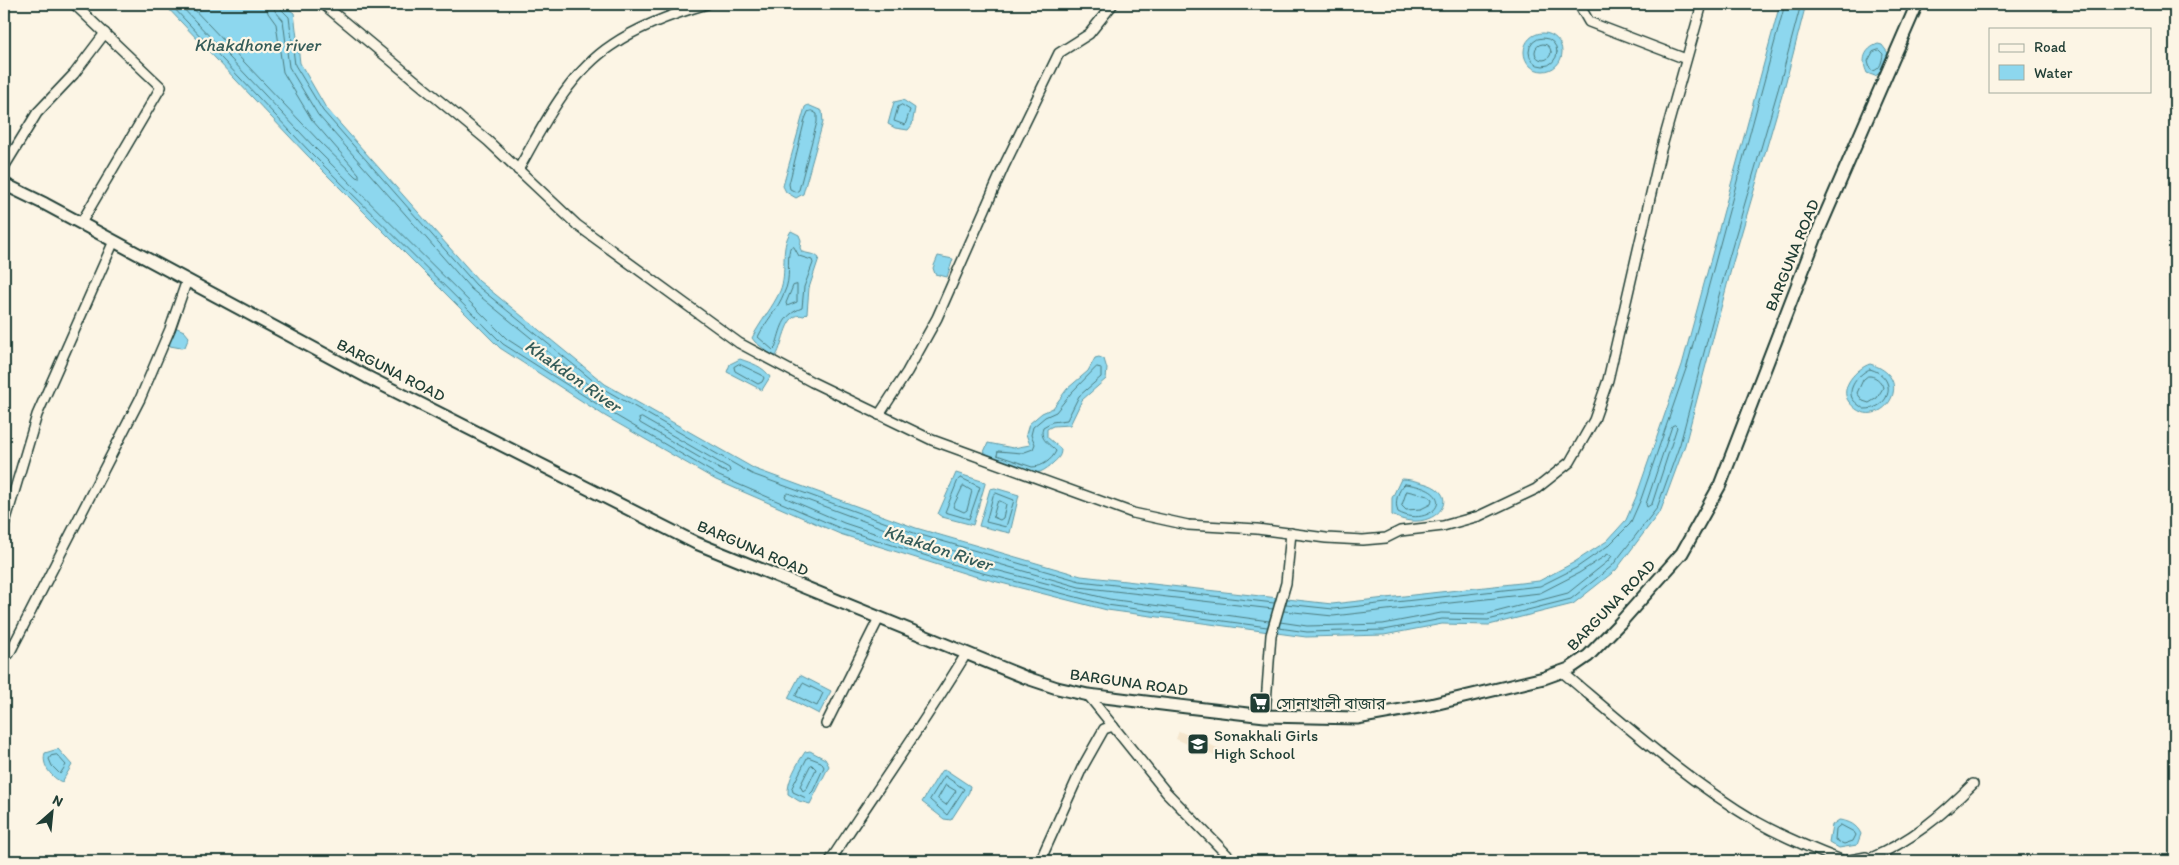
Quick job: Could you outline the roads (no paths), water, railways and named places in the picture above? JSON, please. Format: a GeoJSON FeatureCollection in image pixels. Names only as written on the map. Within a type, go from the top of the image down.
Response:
{"type":"FeatureCollection","features":[{"type":"Feature","properties":{"kind":"main road","name":"BARGUNA ROAD"},"geometry":{"type":"LineString","coordinates":[[4,184],[81,223],[367,377],[696,543],[1026,678],[1088,695],[1265,716],[1357,718],[1430,706],[1544,678],[1570,669],[1588,656],[1620,624],[1682,553],[1720,485],[1817,234],[1917,4]]}},
{"type":"Feature","properties":{"kind":"street"},"geometry":{"type":"LineString","coordinates":[[74,4],[161,87],[81,223]]}},
{"type":"Feature","properties":{"kind":"street"},"geometry":{"type":"LineString","coordinates":[[323,4],[488,141],[539,187],[577,225],[739,342],[812,382],[932,440],[1133,513],[1188,525],[1291,533],[1326,538],[1371,539],[1386,538],[1400,531],[1443,526],[1479,516],[1536,489],[1570,462],[1594,420],[1608,380],[1659,159],[1702,4]]}},
{"type":"Feature","properties":{"kind":"street"},"geometry":{"type":"LineString","coordinates":[[518,170],[546,119],[579,74],[610,45],[638,29],[707,4]]}},
{"type":"Feature","properties":{"kind":"street"},"geometry":{"type":"LineString","coordinates":[[879,415],[907,372],[937,318],[1004,166],[1059,53],[1089,34],[1112,4]]}},
{"type":"Feature","properties":{"kind":"street"},"geometry":{"type":"LineString","coordinates":[[1582,4],[1581,8],[1589,22],[1686,58]]}},
{"type":"Feature","properties":{"kind":"street"},"geometry":{"type":"LineString","coordinates":[[4,167],[37,113],[74,74],[105,34]]}},
{"type":"Feature","properties":{"kind":"street"},"geometry":{"type":"LineString","coordinates":[[4,526],[37,415],[114,241]]}},
{"type":"Feature","properties":{"kind":"street"},"geometry":{"type":"LineString","coordinates":[[4,651],[9,654],[140,400],[170,330],[187,280]]}},
{"type":"Feature","properties":{"kind":"street"},"geometry":{"type":"LineString","coordinates":[[1265,716],[1271,635],[1286,583],[1291,533]]}},
{"type":"Feature","properties":{"kind":"street"},"geometry":{"type":"LineString","coordinates":[[826,724],[879,618]]}},
{"type":"Feature","properties":{"kind":"street"},"geometry":{"type":"LineString","coordinates":[[830,861],[909,745],[966,654]]}},
{"type":"Feature","properties":{"kind":"street"},"geometry":{"type":"LineString","coordinates":[[1561,671],[1655,750],[1722,798],[1758,822],[1844,861],[1866,857],[1870,860],[1918,834],[1973,784]]}},
{"type":"Feature","properties":{"kind":"street"},"geometry":{"type":"LineString","coordinates":[[1088,695],[1166,792],[1233,861]]}},
{"type":"Feature","properties":{"kind":"street"},"geometry":{"type":"LineString","coordinates":[[1040,861],[1082,768],[1104,730],[1114,726]]}},
{"type":"Feature","properties":{"kind":"water","name":"Khakdhone river"},"geometry":{"type":"Polygon","coordinates":[[[164,4],[282,4],[294,13],[300,63],[326,108],[479,281],[605,384],[755,469],[916,528],[1081,576],[1332,604],[1539,581],[1573,563],[1607,541],[1626,520],[1636,497],[1682,365],[1780,4],[1806,4],[1785,85],[1733,262],[1685,445],[1661,510],[1616,570],[1573,604],[1489,625],[1442,624],[1384,635],[1306,637],[1107,610],[970,575],[840,534],[716,480],[605,416],[500,348],[307,155],[164,4]]]}},
{"type":"Feature","properties":{"kind":"water"},"geometry":{"type":"Polygon","coordinates":[[[1543,33],[1557,38],[1562,52],[1557,66],[1543,71],[1529,66],[1524,52],[1529,38],[1543,33]]]}},
{"type":"Feature","properties":{"kind":"water"},"geometry":{"type":"Polygon","coordinates":[[[1878,44],[1882,45],[1888,53],[1885,67],[1875,76],[1867,73],[1864,59],[1867,52],[1878,44]]]}},
{"type":"Feature","properties":{"kind":"water"},"geometry":{"type":"Polygon","coordinates":[[[903,100],[915,108],[912,125],[908,130],[895,128],[888,124],[894,102],[903,100]]]}},
{"type":"Feature","properties":{"kind":"water"},"geometry":{"type":"Polygon","coordinates":[[[808,105],[822,111],[823,122],[803,194],[796,198],[786,192],[783,186],[805,107],[808,105]]]}},
{"type":"Feature","properties":{"kind":"water"},"geometry":{"type":"Polygon","coordinates":[[[791,231],[799,235],[802,252],[819,258],[809,288],[807,313],[804,316],[793,318],[789,323],[779,351],[776,356],[773,356],[752,338],[780,291],[785,245],[791,231]]]}},
{"type":"Feature","properties":{"kind":"water"},"geometry":{"type":"Polygon","coordinates":[[[938,256],[953,259],[947,277],[935,274],[933,268],[938,256]]]}},
{"type":"Feature","properties":{"kind":"water"},"geometry":{"type":"Polygon","coordinates":[[[175,327],[184,331],[189,337],[185,347],[170,346],[169,342],[175,327]]]}},
{"type":"Feature","properties":{"kind":"water"},"geometry":{"type":"Polygon","coordinates":[[[1095,358],[1104,359],[1107,369],[1106,379],[1082,400],[1070,425],[1053,426],[1047,429],[1047,437],[1061,449],[1058,458],[1049,466],[1040,472],[1028,471],[1003,462],[984,452],[988,443],[1013,448],[1030,445],[1026,434],[1029,424],[1042,413],[1053,408],[1067,389],[1088,371],[1095,358]]]}},
{"type":"Feature","properties":{"kind":"water"},"geometry":{"type":"Polygon","coordinates":[[[740,359],[760,368],[770,377],[762,390],[727,372],[730,364],[740,359]]]}},
{"type":"Feature","properties":{"kind":"water"},"geometry":{"type":"Polygon","coordinates":[[[1870,364],[1885,371],[1892,381],[1893,392],[1889,402],[1881,410],[1871,413],[1860,411],[1846,397],[1847,385],[1850,379],[1870,364]]]}},
{"type":"Feature","properties":{"kind":"water"},"geometry":{"type":"Polygon","coordinates":[[[956,473],[985,482],[973,525],[942,517],[938,514],[956,473]]]}},
{"type":"Feature","properties":{"kind":"water"},"geometry":{"type":"Polygon","coordinates":[[[1401,479],[1423,483],[1436,488],[1443,496],[1444,504],[1431,517],[1420,521],[1407,520],[1392,515],[1392,498],[1401,479]]]}},
{"type":"Feature","properties":{"kind":"water"},"geometry":{"type":"Polygon","coordinates":[[[995,488],[1019,495],[1010,533],[979,526],[990,489],[995,488]]]}},
{"type":"Feature","properties":{"kind":"water"},"geometry":{"type":"Polygon","coordinates":[[[800,675],[831,691],[819,714],[788,698],[800,675]]]}},
{"type":"Feature","properties":{"kind":"water"},"geometry":{"type":"Polygon","coordinates":[[[58,749],[72,765],[62,782],[48,770],[44,758],[45,753],[58,749]]]}},
{"type":"Feature","properties":{"kind":"water"},"geometry":{"type":"Polygon","coordinates":[[[810,751],[825,759],[829,766],[810,804],[799,801],[788,794],[788,789],[796,767],[805,752],[810,751]]]}},
{"type":"Feature","properties":{"kind":"water"},"geometry":{"type":"Polygon","coordinates":[[[946,770],[970,786],[969,792],[951,820],[944,819],[922,802],[941,771],[946,770]]]}},
{"type":"Feature","properties":{"kind":"water"},"geometry":{"type":"Polygon","coordinates":[[[1839,820],[1846,821],[1857,828],[1861,834],[1857,845],[1839,848],[1829,842],[1832,825],[1839,820]]]}},
{"type":"Feature","properties":{"kind":"place","name":"সোনাখালী বাজার"},"geometry":{"type":"Point","coordinates":[1260,703]}},
{"type":"Feature","properties":{"kind":"place","name":"Sonakhali Girls High School"},"geometry":{"type":"Point","coordinates":[1198,744]}},
{"type":"Feature","properties":{"kind":"water label","name":"Khakdon River"},"geometry":{"type":"Point","coordinates":[573,376]}},
{"type":"Feature","properties":{"kind":"water label","name":"Khakdon River"},"geometry":{"type":"Point","coordinates":[938,548]}}]}
